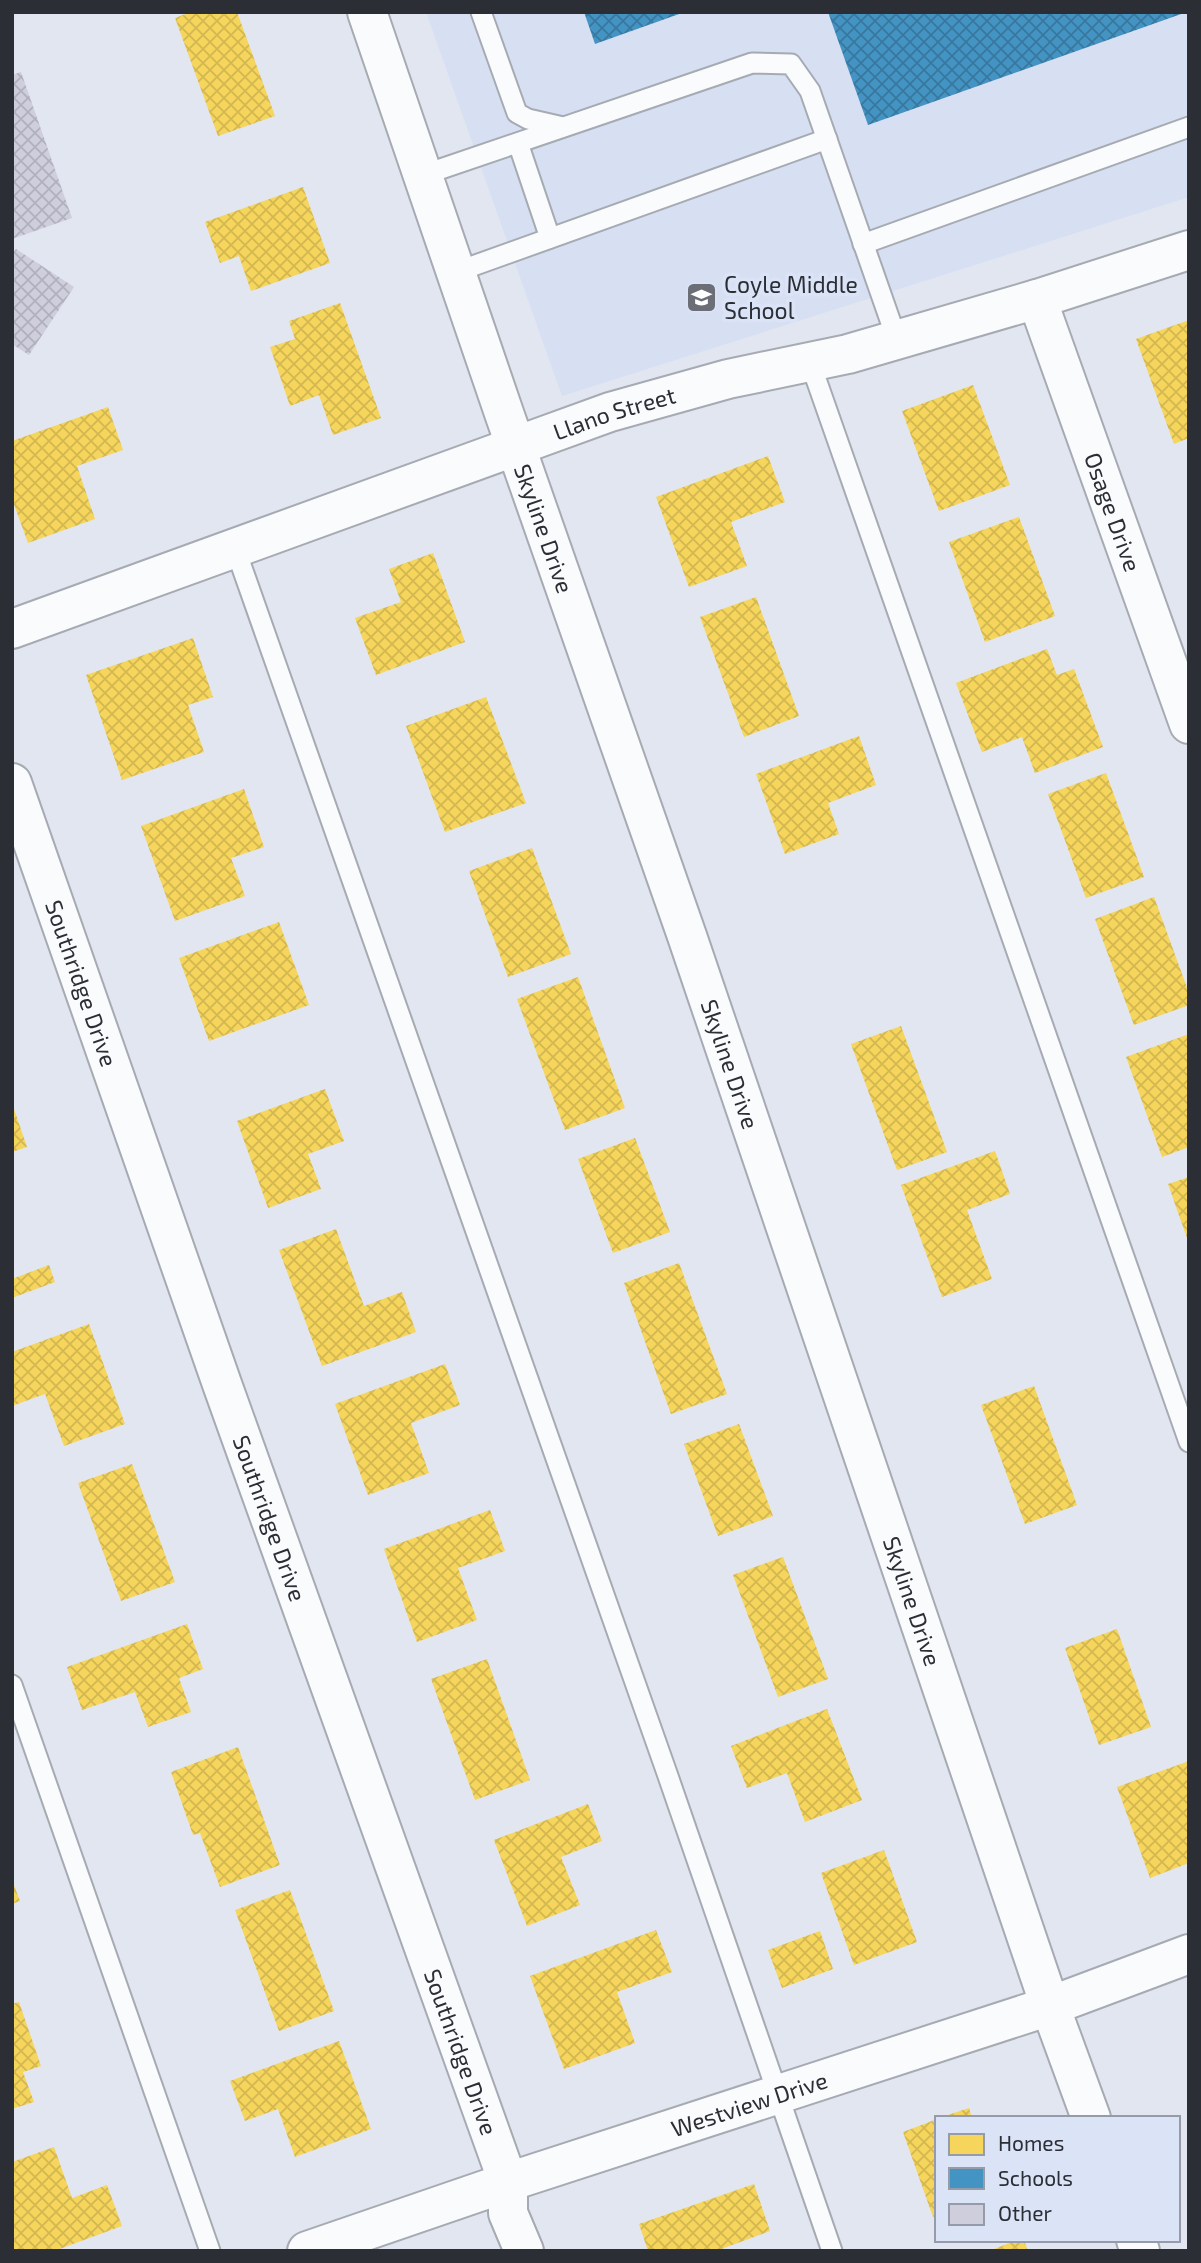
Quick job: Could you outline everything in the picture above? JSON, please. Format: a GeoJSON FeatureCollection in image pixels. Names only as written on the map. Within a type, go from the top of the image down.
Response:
{"type":"FeatureCollection","features":[{"type":"Feature","properties":{"kind":"street","name":"Skyline Drive"},"geometry":{"type":"LineString","coordinates":[[367,12],[515,446],[687,936],[1050,2006],[1090,2116]]}},
{"type":"Feature","properties":{"kind":"street","name":"Llano Street"},"geometry":{"type":"LineString","coordinates":[[12,629],[610,412],[728,379],[848,354],[1037,299],[1189,250]]}},
{"type":"Feature","properties":{"kind":"street","name":"Osage Drive"},"geometry":{"type":"LineString","coordinates":[[1037,299],[1189,724]]}},
{"type":"Feature","properties":{"kind":"street","name":"Southridge Drive"},"geometry":{"type":"LineString","coordinates":[[12,783],[231,1410],[508,2182],[508,2213],[524,2251]]}},
{"type":"Feature","properties":{"kind":"street","name":"Westview Drive"},"geometry":{"type":"LineString","coordinates":[[307,2251],[508,2182],[1050,2006],[1189,1954]]}},
{"type":"Feature","properties":{"kind":"lane"},"geometry":{"type":"LineString","coordinates":[[481,12],[517,113],[528,119],[564,127]]}},
{"type":"Feature","properties":{"kind":"lane"},"geometry":{"type":"LineString","coordinates":[[423,175],[752,63],[791,64],[810,91],[897,340]]}},
{"type":"Feature","properties":{"kind":"lane"},"geometry":{"type":"LineString","coordinates":[[863,244],[1189,127]]}},
{"type":"Feature","properties":{"kind":"lane"},"geometry":{"type":"LineString","coordinates":[[456,272],[827,139]]}},
{"type":"Feature","properties":{"kind":"lane"},"geometry":{"type":"LineString","coordinates":[[518,143],[550,238]]}},
{"type":"Feature","properties":{"kind":"lane"},"geometry":{"type":"LineString","coordinates":[[810,362],[1189,1443]]}},
{"type":"Feature","properties":{"kind":"lane"},"geometry":{"type":"LineString","coordinates":[[235,548],[832,2251]]}},
{"type":"Feature","properties":{"kind":"lane"},"geometry":{"type":"LineString","coordinates":[[12,1685],[210,2251]]}},
{"type":"Feature","properties":{"kind":"shaded area","name":"Coyle Middle School"},"geometry":{"type":"Polygon","coordinates":[[[426,12],[1189,12],[1189,197],[562,396],[426,12]]]}},
{"type":"Feature","properties":{"kind":"building: Homes"},"geometry":{"type":"Polygon","coordinates":[[[191,12],[237,12],[275,116],[218,136],[175,18],[191,12]]]}},
{"type":"Feature","properties":{"kind":"building: Homes"},"geometry":{"type":"Polygon","coordinates":[[[303,187],[330,263],[251,291],[239,256],[220,263],[205,222],[303,187]]]}},
{"type":"Feature","properties":{"kind":"building: Homes"},"geometry":{"type":"Polygon","coordinates":[[[340,303],[381,418],[333,435],[319,395],[290,406],[270,347],[295,339],[289,321],[340,303]]]}},
{"type":"Feature","properties":{"kind":"building: Homes"},"geometry":{"type":"Polygon","coordinates":[[[1189,320],[1189,438],[1174,444],[1136,339],[1189,320]]]}},
{"type":"Feature","properties":{"kind":"building: Homes"},"geometry":{"type":"Polygon","coordinates":[[[973,385],[1010,485],[939,511],[902,411],[973,385]]]}},
{"type":"Feature","properties":{"kind":"building: Homes"},"geometry":{"type":"Polygon","coordinates":[[[108,407],[123,450],[77,466],[95,519],[28,543],[12,499],[12,441],[108,407]]]}},
{"type":"Feature","properties":{"kind":"building: Homes"},"geometry":{"type":"Polygon","coordinates":[[[768,456],[785,502],[731,522],[747,566],[689,587],[656,497],[768,456]]]}},
{"type":"Feature","properties":{"kind":"building: Homes"},"geometry":{"type":"Polygon","coordinates":[[[1019,517],[1055,616],[985,642],[949,542],[1019,517]]]}},
{"type":"Feature","properties":{"kind":"building: Homes"},"geometry":{"type":"Polygon","coordinates":[[[433,553],[465,642],[376,675],[355,618],[401,602],[389,569],[433,553]]]}},
{"type":"Feature","properties":{"kind":"building: Homes"},"geometry":{"type":"Polygon","coordinates":[[[756,597],[799,716],[744,737],[700,617],[756,597]]]}},
{"type":"Feature","properties":{"kind":"building: Homes"},"geometry":{"type":"Polygon","coordinates":[[[193,638],[213,697],[188,705],[204,752],[122,780],[86,675],[193,638]]]}},
{"type":"Feature","properties":{"kind":"building: Homes"},"geometry":{"type":"Polygon","coordinates":[[[1047,649],[1057,675],[1074,669],[1103,747],[1035,773],[1022,737],[982,752],[956,683],[1047,649]]]}},
{"type":"Feature","properties":{"kind":"building: Homes"},"geometry":{"type":"Polygon","coordinates":[[[486,697],[526,803],[445,832],[406,726],[486,697]]]}},
{"type":"Feature","properties":{"kind":"building: Homes"},"geometry":{"type":"Polygon","coordinates":[[[859,736],[876,785],[828,803],[839,834],[785,854],[756,774],[859,736]]]}},
{"type":"Feature","properties":{"kind":"building: Homes"},"geometry":{"type":"Polygon","coordinates":[[[1106,773],[1144,877],[1086,898],[1048,794],[1106,773]]]}},
{"type":"Feature","properties":{"kind":"building: Homes"},"geometry":{"type":"Polygon","coordinates":[[[244,789],[264,847],[231,858],[245,896],[175,921],[141,826],[244,789]]]}},
{"type":"Feature","properties":{"kind":"building: Homes"},"geometry":{"type":"Polygon","coordinates":[[[532,848],[571,954],[508,977],[469,871],[532,848]]]}},
{"type":"Feature","properties":{"kind":"building: Homes"},"geometry":{"type":"Polygon","coordinates":[[[1154,897],[1189,993],[1189,1005],[1134,1025],[1095,919],[1154,897]]]}},
{"type":"Feature","properties":{"kind":"building: Homes"},"geometry":{"type":"Polygon","coordinates":[[[279,922],[309,1005],[209,1041],[179,958],[279,922]]]}},
{"type":"Feature","properties":{"kind":"building: Homes"},"geometry":{"type":"Polygon","coordinates":[[[578,977],[625,1108],[565,1130],[517,999],[578,977]]]}},
{"type":"Feature","properties":{"kind":"building: Homes"},"geometry":{"type":"Polygon","coordinates":[[[901,1026],[947,1152],[897,1170],[851,1044],[901,1026]]]}},
{"type":"Feature","properties":{"kind":"building: Homes"},"geometry":{"type":"Polygon","coordinates":[[[1189,1034],[1189,1147],[1162,1157],[1126,1057],[1189,1034]]]}},
{"type":"Feature","properties":{"kind":"building: Homes"},"geometry":{"type":"Polygon","coordinates":[[[325,1089],[344,1141],[308,1154],[321,1189],[268,1208],[237,1121],[325,1089]]]}},
{"type":"Feature","properties":{"kind":"building: Homes"},"geometry":{"type":"Polygon","coordinates":[[[12,1107],[27,1147],[12,1152],[12,1107]]]}},
{"type":"Feature","properties":{"kind":"building: Homes"},"geometry":{"type":"Polygon","coordinates":[[[635,1138],[670,1232],[613,1253],[578,1159],[635,1138]]]}},
{"type":"Feature","properties":{"kind":"building: Homes"},"geometry":{"type":"Polygon","coordinates":[[[995,1151],[1010,1194],[967,1210],[992,1279],[942,1297],[901,1185],[995,1151]]]}},
{"type":"Feature","properties":{"kind":"building: Homes"},"geometry":{"type":"Polygon","coordinates":[[[1189,1177],[1189,1241],[1188,1241],[1168,1184],[1189,1177]]]}},
{"type":"Feature","properties":{"kind":"building: Homes"},"geometry":{"type":"Polygon","coordinates":[[[336,1229],[364,1306],[402,1292],[416,1332],[322,1366],[279,1250],[336,1229]]]}},
{"type":"Feature","properties":{"kind":"building: Homes"},"geometry":{"type":"Polygon","coordinates":[[[679,1263],[727,1394],[671,1414],[624,1283],[679,1263]]]}},
{"type":"Feature","properties":{"kind":"building: Homes"},"geometry":{"type":"Polygon","coordinates":[[[49,1265],[55,1282],[12,1298],[12,1279],[49,1265]]]}},
{"type":"Feature","properties":{"kind":"building: Homes"},"geometry":{"type":"Polygon","coordinates":[[[89,1324],[125,1424],[64,1446],[45,1394],[12,1406],[12,1352],[89,1324]]]}},
{"type":"Feature","properties":{"kind":"building: Homes"},"geometry":{"type":"Polygon","coordinates":[[[445,1364],[460,1405],[411,1423],[429,1473],[368,1495],[335,1404],[445,1364]]]}},
{"type":"Feature","properties":{"kind":"building: Homes"},"geometry":{"type":"Polygon","coordinates":[[[1034,1386],[1077,1505],[1025,1524],[981,1405],[1034,1386]]]}},
{"type":"Feature","properties":{"kind":"building: Homes"},"geometry":{"type":"Polygon","coordinates":[[[739,1424],[773,1516],[718,1536],[684,1444],[739,1424]]]}},
{"type":"Feature","properties":{"kind":"building: Homes"},"geometry":{"type":"Polygon","coordinates":[[[132,1464],[175,1582],[121,1601],[78,1483],[132,1464]]]}},
{"type":"Feature","properties":{"kind":"building: Homes"},"geometry":{"type":"Polygon","coordinates":[[[490,1510],[505,1551],[458,1568],[477,1620],[417,1642],[384,1549],[490,1510]]]}},
{"type":"Feature","properties":{"kind":"building: Homes"},"geometry":{"type":"Polygon","coordinates":[[[783,1557],[828,1679],[778,1697],[733,1575],[783,1557]]]}},
{"type":"Feature","properties":{"kind":"building: Homes"},"geometry":{"type":"Polygon","coordinates":[[[187,1624],[203,1669],[179,1678],[191,1712],[148,1727],[135,1692],[82,1710],[67,1667],[187,1624]]]}},
{"type":"Feature","properties":{"kind":"building: Homes"},"geometry":{"type":"Polygon","coordinates":[[[1117,1629],[1151,1727],[1099,1745],[1065,1648],[1117,1629]]]}},
{"type":"Feature","properties":{"kind":"building: Homes"},"geometry":{"type":"Polygon","coordinates":[[[487,1659],[530,1780],[475,1800],[431,1679],[487,1659]]]}},
{"type":"Feature","properties":{"kind":"building: Homes"},"geometry":{"type":"Polygon","coordinates":[[[827,1709],[862,1800],[805,1822],[787,1773],[747,1788],[731,1746],[827,1709]]]}},
{"type":"Feature","properties":{"kind":"building: Homes"},"geometry":{"type":"Polygon","coordinates":[[[238,1747],[280,1865],[220,1887],[200,1833],[193,1835],[171,1772],[238,1747]]]}},
{"type":"Feature","properties":{"kind":"building: Homes"},"geometry":{"type":"Polygon","coordinates":[[[1189,1761],[1189,1863],[1150,1878],[1117,1787],[1189,1761]]]}},
{"type":"Feature","properties":{"kind":"building: Homes"},"geometry":{"type":"Polygon","coordinates":[[[588,1804],[602,1841],[561,1857],[580,1905],[527,1926],[494,1840],[588,1804]]]}},
{"type":"Feature","properties":{"kind":"building: Homes"},"geometry":{"type":"Polygon","coordinates":[[[884,1850],[917,1942],[854,1965],[821,1873],[884,1850]]]}},
{"type":"Feature","properties":{"kind":"building: Homes"},"geometry":{"type":"Polygon","coordinates":[[[12,1880],[20,1901],[12,1904],[12,1880]]]}},
{"type":"Feature","properties":{"kind":"building: Homes"},"geometry":{"type":"Polygon","coordinates":[[[290,1890],[334,2011],[279,2031],[235,1910],[290,1890]]]}},
{"type":"Feature","properties":{"kind":"building: Homes"},"geometry":{"type":"Polygon","coordinates":[[[656,1930],[672,1972],[617,1992],[635,2043],[564,2069],[530,1976],[656,1930]]]}},
{"type":"Feature","properties":{"kind":"building: Homes"},"geometry":{"type":"Polygon","coordinates":[[[820,1931],[833,1969],[782,1988],[768,1950],[820,1931]]]}},
{"type":"Feature","properties":{"kind":"building: Homes"},"geometry":{"type":"Polygon","coordinates":[[[19,2002],[41,2066],[23,2072],[34,2102],[12,2109],[12,2004],[19,2002]]]}},
{"type":"Feature","properties":{"kind":"building: Homes"},"geometry":{"type":"Polygon","coordinates":[[[339,2041],[371,2129],[295,2157],[278,2109],[245,2121],[230,2081],[339,2041]]]}},
{"type":"Feature","properties":{"kind":"building: Homes"},"geometry":{"type":"Polygon","coordinates":[[[969,2108],[971,2116],[945,2116],[969,2108]]]}},
{"type":"Feature","properties":{"kind":"building: Homes"},"geometry":{"type":"Polygon","coordinates":[[[935,2120],[933,2217],[903,2132],[935,2120]]]}},
{"type":"Feature","properties":{"kind":"building: Homes"},"geometry":{"type":"Polygon","coordinates":[[[54,2147],[72,2198],[107,2185],[122,2226],[54,2251],[12,2251],[12,2162],[54,2147]]]}},
{"type":"Feature","properties":{"kind":"building: Homes"},"geometry":{"type":"Polygon","coordinates":[[[754,2184],[770,2231],[716,2251],[648,2251],[639,2224],[754,2184]]]}},
{"type":"Feature","properties":{"kind":"building: Homes"},"geometry":{"type":"Polygon","coordinates":[[[1012,2242],[1025,2242],[1028,2251],[989,2251],[1012,2242]]]}},
{"type":"Feature","properties":{"kind":"building: Schools"},"geometry":{"type":"Polygon","coordinates":[[[584,12],[682,12],[682,13],[595,44],[584,12]]]}},
{"type":"Feature","properties":{"kind":"building: Schools"},"geometry":{"type":"Polygon","coordinates":[[[828,12],[1184,12],[1184,13],[868,125],[828,12]]]}},
{"type":"Feature","properties":{"kind":"building: Other"},"geometry":{"type":"Polygon","coordinates":[[[21,72],[72,218],[12,239],[12,75],[21,72]]]}},
{"type":"Feature","properties":{"kind":"building: Other"},"geometry":{"type":"Polygon","coordinates":[[[16,249],[74,287],[29,355],[12,344],[12,254],[16,249]]]}},
{"type":"Feature","properties":{"kind":"place","name":"Coyle Middle School"},"geometry":{"type":"Point","coordinates":[701,297]}}]}
